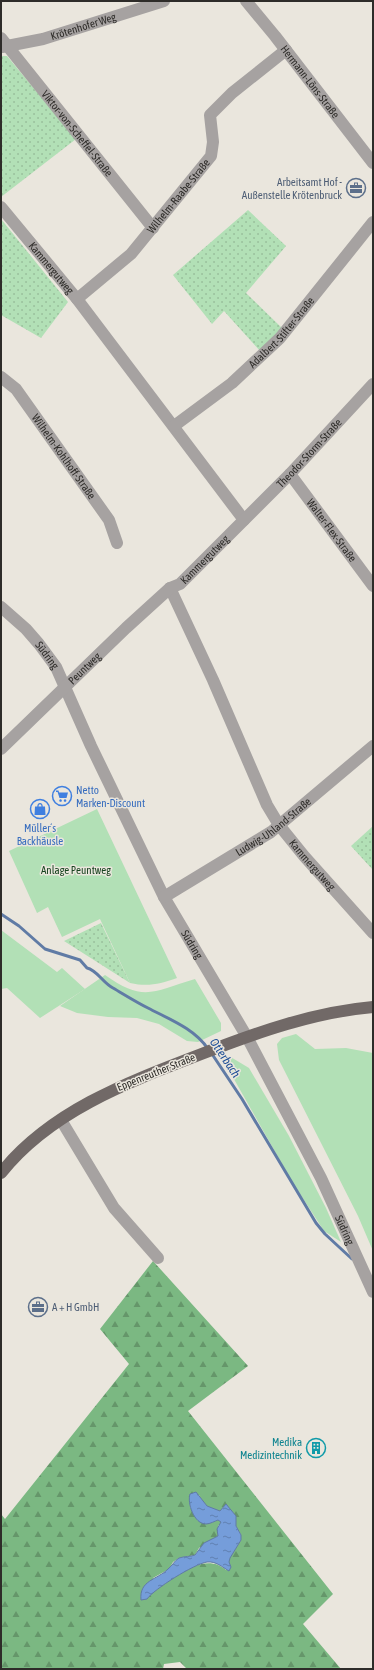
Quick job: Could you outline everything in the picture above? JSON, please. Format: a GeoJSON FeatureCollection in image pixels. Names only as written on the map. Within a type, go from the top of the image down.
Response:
{"type":"FeatureCollection","features":[{"type":"Feature","properties":{"kind":"main road","name":"Eppenreuther Straße"},"geometry":{"type":"LineString","coordinates":[[1,1173],[14,1156],[42,1133],[104,1094],[183,1061],[247,1037],[331,1012],[373,1007]]}},
{"type":"Feature","properties":{"kind":"street","name":"Krötenhofer Weg"},"geometry":{"type":"LineString","coordinates":[[3,44],[43,39],[164,1]]}},
{"type":"Feature","properties":{"kind":"street","name":"Hermann-Löns-Straße"},"geometry":{"type":"LineString","coordinates":[[246,1],[286,50],[373,163]]}},
{"type":"Feature","properties":{"kind":"street","name":"Viktor-von-Scheffel-Straße"},"geometry":{"type":"LineString","coordinates":[[3,44],[154,228]]}},
{"type":"Feature","properties":{"kind":"street","name":"Wilhelm-Raabe-Straße"},"geometry":{"type":"LineString","coordinates":[[77,299],[131,254],[154,228],[211,156],[213,142],[210,115],[232,94],[286,50]]}},
{"type":"Feature","properties":{"kind":"street","name":"Kammergutweg"},"geometry":{"type":"LineString","coordinates":[[1,207],[77,299],[244,520],[180,584],[170,588],[213,680],[257,785],[279,825],[325,881],[373,933]]}},
{"type":"Feature","properties":{"kind":"street","name":"Adalbert-Stifter-Straße"},"geometry":{"type":"LineString","coordinates":[[174,426],[232,383],[280,338],[373,222]]}},
{"type":"Feature","properties":{"kind":"street","name":"Wilhelm-Kohlhoff-Straße"},"geometry":{"type":"LineString","coordinates":[[1,377],[16,389],[108,520],[117,543]]}},
{"type":"Feature","properties":{"kind":"street","name":"Theodor-Storm-Straße"},"geometry":{"type":"LineString","coordinates":[[244,520],[290,474],[373,384]]}},
{"type":"Feature","properties":{"kind":"street","name":"Walter-Flex-Straße"},"geometry":{"type":"LineString","coordinates":[[290,474],[373,586]]}},
{"type":"Feature","properties":{"kind":"street","name":"Peuntweg"},"geometry":{"type":"LineString","coordinates":[[1,749],[65,686],[170,588]]}},
{"type":"Feature","properties":{"kind":"street","name":"Südring"},"geometry":{"type":"LineString","coordinates":[[1,607],[24,627],[40,644],[56,667],[91,746],[164,897],[247,1037],[338,1215],[373,1292]]}},
{"type":"Feature","properties":{"kind":"street","name":"Ludwig-Uhland-Straße"},"geometry":{"type":"LineString","coordinates":[[164,897],[279,825],[373,746]]}},
{"type":"Feature","properties":{"kind":"street"},"geometry":{"type":"LineString","coordinates":[[61,1120],[114,1208],[158,1258]]}},
{"type":"Feature","properties":{"kind":"green space"},"geometry":{"type":"Polygon","coordinates":[[[1,56],[7,56],[76,139],[1,197],[1,56]]]}},
{"type":"Feature","properties":{"kind":"green space"},"geometry":{"type":"Polygon","coordinates":[[[248,210],[286,246],[246,293],[282,328],[260,351],[224,311],[212,324],[173,275],[248,210]]]}},
{"type":"Feature","properties":{"kind":"green space"},"geometry":{"type":"Polygon","coordinates":[[[1,219],[68,302],[41,338],[1,315],[1,219]]]}},
{"type":"Feature","properties":{"kind":"green space","name":"Anlage Peuntweg"},"geometry":{"type":"Polygon","coordinates":[[[97,809],[177,978],[154,984],[143,985],[130,983],[100,919],[62,937],[48,907],[37,913],[9,851],[97,809]]]}},
{"type":"Feature","properties":{"kind":"green space"},"geometry":{"type":"Polygon","coordinates":[[[373,826],[373,870],[351,846],[373,826]]]}},
{"type":"Feature","properties":{"kind":"green space"},"geometry":{"type":"Polygon","coordinates":[[[101,923],[130,983],[64,941],[101,923]]]}},
{"type":"Feature","properties":{"kind":"green space"},"geometry":{"type":"Polygon","coordinates":[[[1,930],[57,972],[62,968],[85,989],[40,1018],[7,988],[1,989],[1,930]]]}},
{"type":"Feature","properties":{"kind":"green space"},"geometry":{"type":"Polygon","coordinates":[[[105,975],[118,984],[140,992],[159,990],[195,979],[221,1023],[221,1031],[198,1042],[187,1041],[159,1024],[137,1018],[108,1017],[77,1013],[60,1006],[105,975]]]}},
{"type":"Feature","properties":{"kind":"green space"},"geometry":{"type":"Polygon","coordinates":[[[296,1034],[315,1049],[346,1048],[373,1053],[373,1251],[358,1216],[279,1060],[277,1044],[282,1038],[296,1034]]]}},
{"type":"Feature","properties":{"kind":"green space"},"geometry":{"type":"Polygon","coordinates":[[[229,1056],[249,1068],[289,1136],[326,1208],[341,1242],[324,1231],[291,1180],[222,1058],[229,1056]]]}},
{"type":"Feature","properties":{"kind":"green space"},"geometry":{"type":"Polygon","coordinates":[[[153,1261],[248,1366],[188,1411],[333,1594],[303,1624],[341,1669],[187,1669],[180,1662],[164,1664],[163,1669],[1,1669],[1,1514],[5,1519],[129,1364],[100,1329],[153,1261]],[[199,1495],[190,1506],[195,1516],[201,1521],[208,1522],[218,1520],[222,1522],[218,1526],[218,1536],[199,1548],[195,1555],[179,1558],[173,1562],[169,1569],[153,1578],[151,1593],[188,1569],[198,1565],[208,1563],[217,1565],[226,1570],[230,1557],[241,1540],[241,1535],[236,1526],[236,1516],[226,1505],[220,1511],[213,1510],[205,1504],[199,1495]]]}},
{"type":"Feature","properties":{"kind":"water"},"geometry":{"type":"Polygon","coordinates":[[[196,1492],[207,1506],[220,1511],[226,1504],[236,1516],[236,1526],[241,1535],[241,1540],[230,1558],[229,1562],[231,1567],[229,1571],[213,1562],[207,1562],[184,1572],[166,1583],[147,1599],[141,1600],[141,1593],[146,1584],[164,1573],[179,1558],[195,1555],[204,1543],[218,1536],[217,1529],[221,1522],[218,1520],[208,1524],[202,1523],[198,1521],[192,1512],[189,1498],[190,1494],[196,1492]]]}},
{"type":"Feature","properties":{"kind":"waterway","name":"Otterbach"},"geometry":{"type":"LineString","coordinates":[[1,914],[19,926],[45,949],[80,960],[87,968],[94,971],[109,986],[189,1030],[203,1042],[208,1049]]}},
{"type":"Feature","properties":{"kind":"waterway","name":"Otterbach"},"geometry":{"type":"LineString","coordinates":[[212,1054],[242,1099],[316,1223],[325,1234],[352,1259]]}},
{"type":"Feature","properties":{"kind":"place","name":"Arbeitsamt Hof - Außenstelle Krötenbruck"},"geometry":{"type":"Point","coordinates":[356,188]}},
{"type":"Feature","properties":{"kind":"place","name":"Netto Marken-Discount"},"geometry":{"type":"Point","coordinates":[62,796]}},
{"type":"Feature","properties":{"kind":"place","name":"Müller´s Backhäusle"},"geometry":{"type":"Point","coordinates":[40,809]}},
{"type":"Feature","properties":{"kind":"place","name":"A + H GmbH"},"geometry":{"type":"Point","coordinates":[38,1307]}},
{"type":"Feature","properties":{"kind":"place","name":"Medika Medizintechnik"},"geometry":{"type":"Point","coordinates":[316,1448]}}]}
